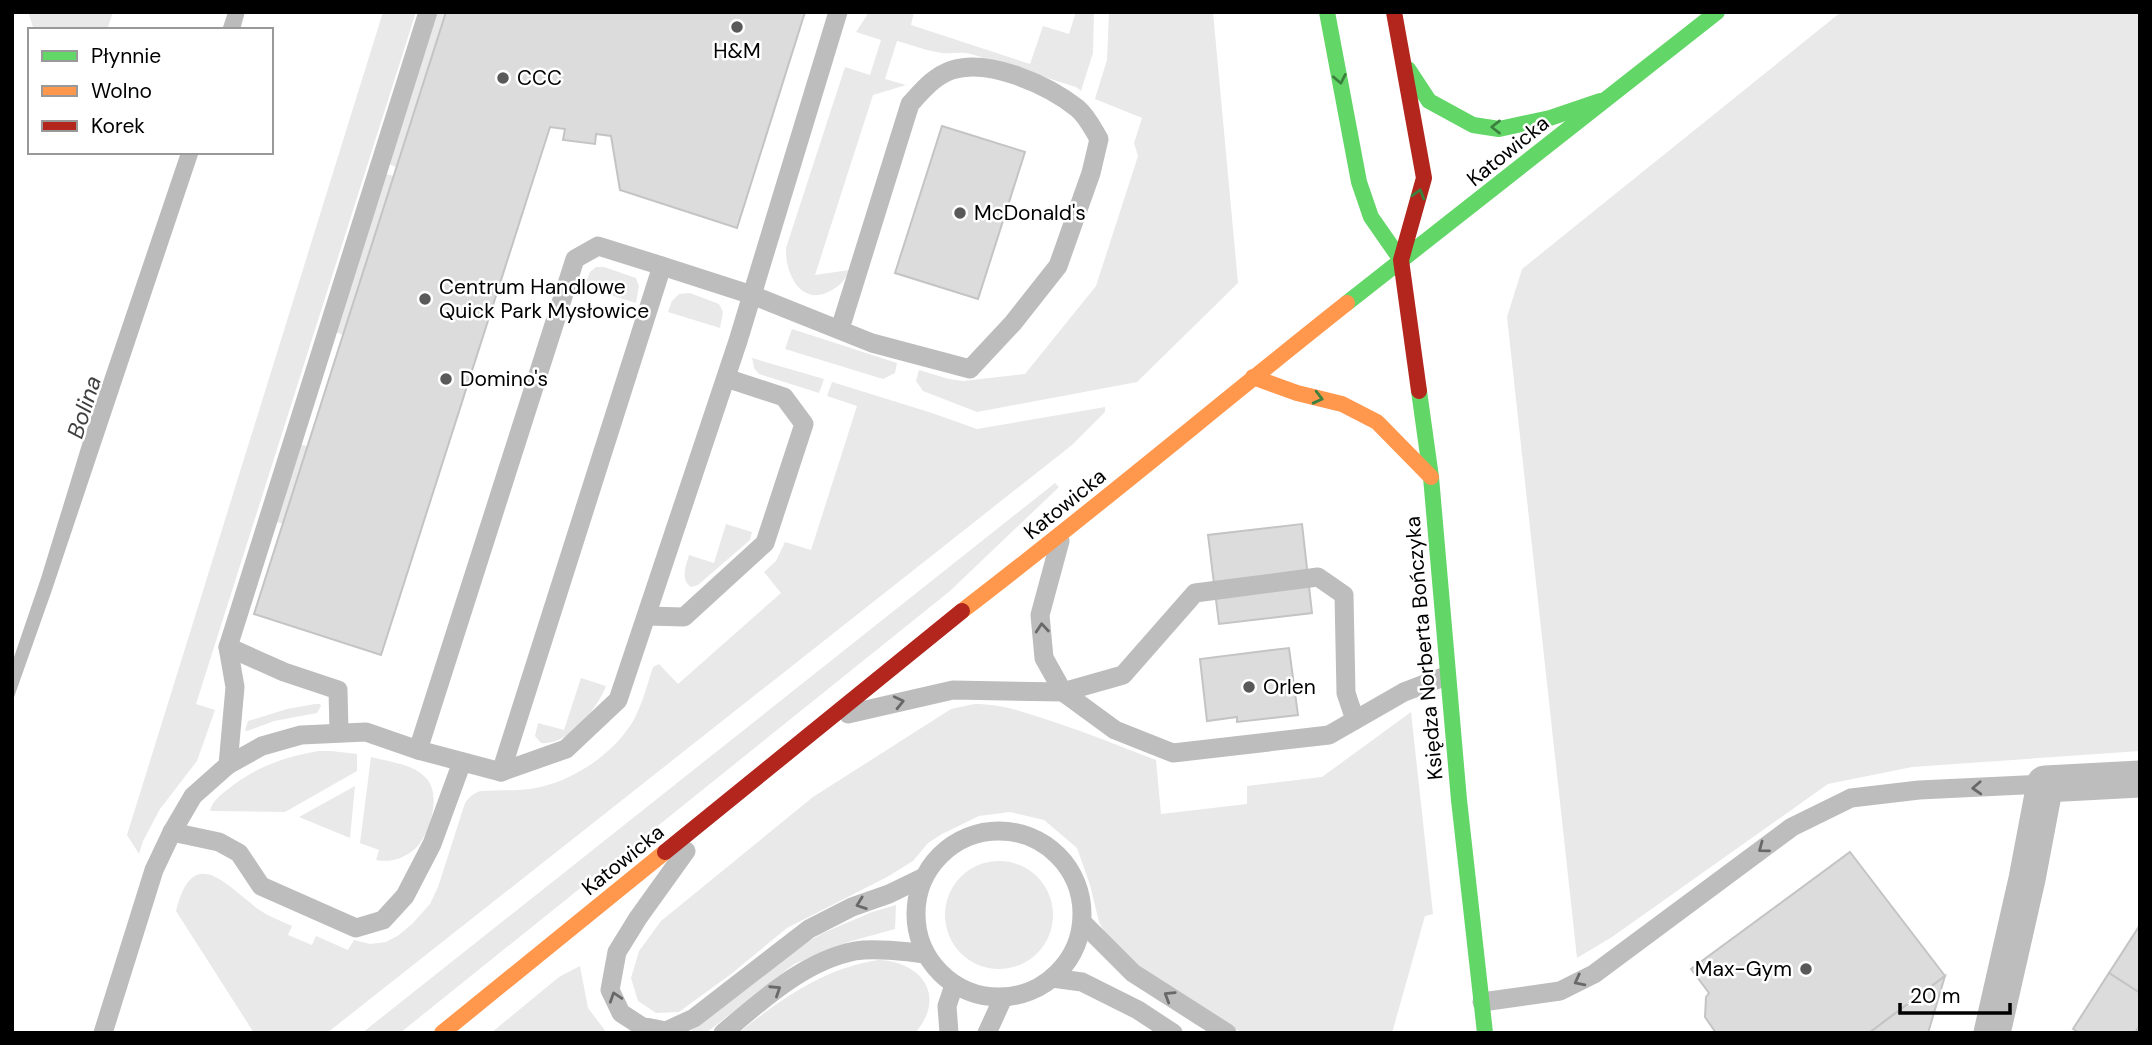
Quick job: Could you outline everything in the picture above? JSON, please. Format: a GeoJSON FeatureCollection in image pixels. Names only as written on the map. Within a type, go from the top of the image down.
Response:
{"type":"FeatureCollection","features":[{"type":"Feature","properties":{"kind":"street"},"geometry":{"type":"LineString","coordinates":[[1327,12],[1359,182],[1371,217],[1401,260]]}},
{"type":"Feature","properties":{"kind":"street"},"geometry":{"type":"LineString","coordinates":[[1394,12],[1424,178],[1401,260]]}},
{"type":"Feature","properties":{"kind":"street","name":"Katowicka"},"geometry":{"type":"LineString","coordinates":[[442,1033],[961,612],[1063,534],[1253,377],[1609,98],[1713,13]]}},
{"type":"Feature","properties":{"kind":"street"},"geometry":{"type":"LineString","coordinates":[[1403,61],[1429,101],[1473,125],[1499,129],[1550,118],[1609,98]]}},
{"type":"Feature","properties":{"kind":"street","name":"Księdza Norberta Bończyka"},"geometry":{"type":"LineString","coordinates":[[1401,260],[1430,478],[1446,676],[1485,1033]]}},
{"type":"Feature","properties":{"kind":"street"},"geometry":{"type":"LineString","coordinates":[[1253,377],[1297,393],[1342,404],[1377,422],[1430,478]]}},
{"type":"Feature","properties":{"kind":"street"},"geometry":{"type":"LineString","coordinates":[[1992,1033],[2027,879],[2045,784],[2140,779]]}},
{"type":"Feature","properties":{"kind":"lane"},"geometry":{"type":"LineString","coordinates":[[228,765],[235,687],[228,648],[428,12]]}},
{"type":"Feature","properties":{"kind":"lane"},"geometry":{"type":"LineString","coordinates":[[103,1033],[154,870],[193,796],[228,765],[262,746],[300,734],[366,732],[418,750],[501,772],[566,749],[618,700],[726,377],[838,12]]}},
{"type":"Feature","properties":{"kind":"lane"},"geometry":{"type":"LineString","coordinates":[[418,750],[575,259],[598,246],[751,295],[872,343],[970,369],[1013,323],[1058,265],[1091,173],[1099,139],[1079,110],[1050,90],[1012,74],[976,67],[951,71],[928,84],[910,104],[840,329]]}},
{"type":"Feature","properties":{"kind":"lane"},"geometry":{"type":"LineString","coordinates":[[501,772],[662,266]]}},
{"type":"Feature","properties":{"kind":"lane"},"geometry":{"type":"LineString","coordinates":[[647,617],[684,617],[765,543],[804,424],[784,397],[726,377]]}},
{"type":"Feature","properties":{"kind":"lane"},"geometry":{"type":"LineString","coordinates":[[1063,534],[1040,615],[1044,658],[1063,692],[1115,730],[1173,752],[1329,735],[1404,692],[1446,676]]}},
{"type":"Feature","properties":{"kind":"lane"},"geometry":{"type":"LineString","coordinates":[[833,717],[953,690],[1063,692],[1123,675],[1195,593],[1318,577],[1344,595],[1346,693],[1355,720]]}},
{"type":"Feature","properties":{"kind":"lane"},"geometry":{"type":"LineString","coordinates":[[228,648],[285,673],[338,690],[339,732]]}},
{"type":"Feature","properties":{"kind":"lane"},"geometry":{"type":"LineString","coordinates":[[172,832],[219,842],[229,847],[239,853],[261,886],[356,928],[383,920],[405,896],[432,844],[462,762]]}},
{"type":"Feature","properties":{"kind":"lane"},"geometry":{"type":"LineString","coordinates":[[1482,1002],[1560,991],[1594,974],[1792,827],[1851,798],[1919,790],[2045,784]]}},
{"type":"Feature","properties":{"kind":"lane"},"geometry":{"type":"LineString","coordinates":[[712,816],[638,918],[617,952],[610,990],[621,1013],[641,1026],[666,1031],[694,1018],[809,929],[852,907],[889,894],[924,877]]}},
{"type":"Feature","properties":{"kind":"lane"},"geometry":{"type":"LineString","coordinates":[[993,831],[1022,834],[1048,846],[1068,867],[1080,893],[1082,922],[1073,953],[1052,978],[1029,992],[1003,998],[977,995],[954,985],[937,971],[925,954],[917,929],[916,902],[924,877],[941,854],[965,838],[993,831]]}},
{"type":"Feature","properties":{"kind":"lane"},"geometry":{"type":"LineString","coordinates":[[1082,922],[1133,973],[1227,1033]]}},
{"type":"Feature","properties":{"kind":"lane"},"geometry":{"type":"LineString","coordinates":[[723,1033],[770,994],[818,964],[856,951],[908,951],[925,954]]}},
{"type":"Feature","properties":{"kind":"lane"},"geometry":{"type":"LineString","coordinates":[[1052,978],[1082,982],[1138,1010],[1173,1033]]}},
{"type":"Feature","properties":{"kind":"lane"},"geometry":{"type":"LineString","coordinates":[[945,1030],[947,1006],[954,985]]}},
{"type":"Feature","properties":{"kind":"lane"},"geometry":{"type":"LineString","coordinates":[[987,1033],[1003,998]]}},
{"type":"Feature","properties":{"kind":"shaded area"},"geometry":{"type":"Polygon","coordinates":[[[28,12],[113,12],[108,28],[33,28],[28,12]]]}},
{"type":"Feature","properties":{"kind":"shaded area"},"geometry":{"type":"Polygon","coordinates":[[[228,12],[245,12],[241,28],[223,28],[228,12]]]}},
{"type":"Feature","properties":{"kind":"shaded area"},"geometry":{"type":"Polygon","coordinates":[[[383,12],[416,12],[196,704],[215,710],[197,761],[160,809],[139,854],[127,835],[383,12]]]}},
{"type":"Feature","properties":{"kind":"shaded area"},"geometry":{"type":"Polygon","coordinates":[[[438,12],[446,12],[396,167],[389,164],[438,12]]]}},
{"type":"Feature","properties":{"kind":"shaded area"},"geometry":{"type":"Polygon","coordinates":[[[869,12],[914,12],[911,25],[1030,64],[1043,26],[1069,34],[1076,12],[1094,12],[1093,53],[1081,91],[1076,87],[971,54],[936,52],[897,41],[885,79],[906,85],[873,95],[815,275],[849,270],[835,288],[812,295],[804,292],[792,278],[786,248],[845,67],[870,75],[881,40],[856,32],[869,12]]]}},
{"type":"Feature","properties":{"kind":"shaded area"},"geometry":{"type":"Polygon","coordinates":[[[1109,12],[1213,12],[1238,283],[1137,382],[977,412],[923,391],[916,381],[919,370],[963,381],[1025,374],[1096,286],[1138,156],[1134,143],[1142,118],[1095,99],[1107,60],[1109,12]]]}},
{"type":"Feature","properties":{"kind":"shaded area"},"geometry":{"type":"Polygon","coordinates":[[[1841,12],[2140,12],[2140,751],[1912,767],[1828,784],[1612,937],[1577,958],[1507,317],[1522,269],[1841,12]]]}},
{"type":"Feature","properties":{"kind":"shaded area"},"geometry":{"type":"Polygon","coordinates":[[[180,154],[198,154],[12,703],[12,663],[83,441],[180,154]]]}},
{"type":"Feature","properties":{"kind":"shaded area"},"geometry":{"type":"Polygon","coordinates":[[[386,174],[394,176],[343,335],[336,332],[386,174]]]}},
{"type":"Feature","properties":{"kind":"shaded area"},"geometry":{"type":"Polygon","coordinates":[[[596,267],[604,267],[636,278],[639,286],[636,303],[584,287],[590,272],[596,267]]]}},
{"type":"Feature","properties":{"kind":"shaded area"},"geometry":{"type":"Polygon","coordinates":[[[690,293],[719,304],[723,312],[720,328],[668,312],[672,301],[679,294],[690,293]]]}},
{"type":"Feature","properties":{"kind":"shaded area"},"geometry":{"type":"Polygon","coordinates":[[[792,329],[897,363],[895,373],[883,379],[785,349],[792,329]]]}},
{"type":"Feature","properties":{"kind":"shaded area"},"geometry":{"type":"Polygon","coordinates":[[[752,358],[824,379],[819,393],[759,374],[754,368],[752,358]]]}},
{"type":"Feature","properties":{"kind":"shaded area"},"geometry":{"type":"Polygon","coordinates":[[[832,382],[977,429],[1105,407],[1105,412],[1072,445],[327,1033],[254,1033],[176,911],[183,891],[191,879],[200,874],[211,875],[222,881],[262,912],[292,926],[288,935],[312,945],[316,936],[348,950],[354,940],[370,944],[386,942],[399,935],[430,904],[465,803],[470,797],[481,791],[524,790],[545,786],[588,767],[612,747],[632,723],[653,667],[659,664],[678,684],[781,593],[764,572],[776,561],[785,542],[811,550],[857,406],[827,396],[832,382]]]}},
{"type":"Feature","properties":{"kind":"shaded area"},"geometry":{"type":"Polygon","coordinates":[[[299,444],[307,446],[283,524],[274,521],[299,444]]]}},
{"type":"Feature","properties":{"kind":"shaded area"},"geometry":{"type":"Polygon","coordinates":[[[1055,483],[1059,487],[950,591],[400,1033],[362,1033],[1055,483]]]}},
{"type":"Feature","properties":{"kind":"shaded area"},"geometry":{"type":"Polygon","coordinates":[[[726,524],[752,532],[750,540],[698,585],[691,587],[685,576],[689,555],[714,563],[726,524]]]}},
{"type":"Feature","properties":{"kind":"shaded area"},"geometry":{"type":"Polygon","coordinates":[[[581,678],[606,686],[596,705],[580,724],[561,739],[541,743],[535,736],[538,723],[564,730],[581,678]]]}},
{"type":"Feature","properties":{"kind":"shaded area"},"geometry":{"type":"Polygon","coordinates":[[[315,704],[321,706],[317,713],[245,730],[248,721],[315,704]]]}},
{"type":"Feature","properties":{"kind":"shaded area"},"geometry":{"type":"Polygon","coordinates":[[[974,704],[1024,712],[1156,760],[1161,814],[1247,804],[1247,786],[1322,777],[1411,712],[1433,914],[1425,916],[1392,1033],[1242,1033],[1125,959],[1110,943],[1099,922],[1077,848],[1044,820],[1010,812],[979,816],[942,834],[928,843],[913,861],[887,877],[787,928],[679,1012],[656,1013],[638,1001],[631,978],[639,951],[661,921],[813,797],[951,709],[974,704]]]}},
{"type":"Feature","properties":{"kind":"shaded area"},"geometry":{"type":"Polygon","coordinates":[[[318,751],[357,754],[357,771],[285,812],[210,811],[219,797],[247,775],[281,760],[318,751]]]}},
{"type":"Feature","properties":{"kind":"shaded area"},"geometry":{"type":"Polygon","coordinates":[[[371,757],[415,770],[431,785],[434,803],[426,833],[416,848],[398,859],[376,860],[379,850],[360,843],[371,757]]]}},
{"type":"Feature","properties":{"kind":"shaded area"},"geometry":{"type":"Polygon","coordinates":[[[355,786],[350,838],[299,817],[355,786]]]}},
{"type":"Feature","properties":{"kind":"shaded area"},"geometry":{"type":"Polygon","coordinates":[[[999,861],[1020,865],[1037,877],[1049,894],[1053,915],[1049,936],[1037,953],[1020,965],[999,969],[978,965],[961,953],[949,936],[945,915],[949,894],[961,877],[978,865],[999,861]]]}},
{"type":"Feature","properties":{"kind":"shaded area"},"geometry":{"type":"Polygon","coordinates":[[[896,905],[895,929],[848,942],[794,964],[706,1033],[688,1033],[793,950],[823,933],[896,905]]]}},
{"type":"Feature","properties":{"kind":"shaded area"},"geometry":{"type":"Polygon","coordinates":[[[878,960],[907,967],[925,983],[929,994],[929,1007],[915,1033],[738,1033],[770,1009],[821,978],[858,964],[878,960]]]}},
{"type":"Feature","properties":{"kind":"shaded area"},"geometry":{"type":"Polygon","coordinates":[[[580,966],[588,1008],[607,1033],[491,1033],[559,977],[580,966]]]}},
{"type":"Feature","properties":{"kind":"building","name":"Centrum Handlowe Quick Park Mysłowice"},"geometry":{"type":"Polygon","coordinates":[[[446,12],[805,12],[737,228],[620,190],[611,136],[596,134],[595,144],[563,140],[565,129],[550,127],[381,655],[254,614],[446,12]]]}},
{"type":"Feature","properties":{"kind":"building","name":"McDonald's"},"geometry":{"type":"Polygon","coordinates":[[[942,126],[1025,152],[978,299],[895,273],[942,126]]]}},
{"type":"Feature","properties":{"kind":"building"},"geometry":{"type":"Polygon","coordinates":[[[1302,524],[1312,613],[1219,624],[1208,535],[1302,524]]]}},
{"type":"Feature","properties":{"kind":"building","name":"Orlen"},"geometry":{"type":"Polygon","coordinates":[[[1289,648],[1298,715],[1237,722],[1237,717],[1207,721],[1200,659],[1289,648]]]}},
{"type":"Feature","properties":{"kind":"building"},"geometry":{"type":"Polygon","coordinates":[[[1850,852],[1945,976],[1869,1033],[1716,1033],[1705,1017],[1706,997],[1709,993],[1691,969],[1850,852]]]}},
{"type":"Feature","properties":{"kind":"building"},"geometry":{"type":"Polygon","coordinates":[[[2140,925],[2140,993],[2109,973],[2140,925]]]}},
{"type":"Feature","properties":{"kind":"building"},"geometry":{"type":"Polygon","coordinates":[[[2109,973],[2140,993],[2140,1025],[2135,1033],[2080,1033],[2073,1029],[2109,973]]]}},
{"type":"Feature","properties":{"kind":"building"},"geometry":{"type":"Polygon","coordinates":[[[1945,976],[1928,1033],[1869,1033],[1945,976]]]}},
{"type":"Feature","properties":{"kind":"traffic: fast"},"geometry":{"type":"LineString","coordinates":[[1327,12],[1359,182],[1371,217],[1401,260]]}},
{"type":"Feature","properties":{"kind":"traffic: fast"},"geometry":{"type":"LineString","coordinates":[[1347,303],[1717,12]]}},
{"type":"Feature","properties":{"kind":"traffic: fast"},"geometry":{"type":"LineString","coordinates":[[1408,69],[1429,101],[1473,125],[1499,129],[1550,118],[1600,101]]}},
{"type":"Feature","properties":{"kind":"traffic: fast"},"geometry":{"type":"LineString","coordinates":[[1419,391],[1431,477],[1459,800],[1485,1033]]}},
{"type":"Feature","properties":{"kind":"traffic: slow"},"geometry":{"type":"LineString","coordinates":[[962,611],[1347,303]]}},
{"type":"Feature","properties":{"kind":"traffic: slow"},"geometry":{"type":"LineString","coordinates":[[1253,377],[1297,393],[1342,404],[1377,422],[1431,477]]}},
{"type":"Feature","properties":{"kind":"traffic: slow"},"geometry":{"type":"LineString","coordinates":[[442,1033],[665,852]]}},
{"type":"Feature","properties":{"kind":"traffic: jam"},"geometry":{"type":"LineString","coordinates":[[1394,12],[1424,178],[1401,260],[1419,391]]}},
{"type":"Feature","properties":{"kind":"traffic: jam"},"geometry":{"type":"LineString","coordinates":[[665,852],[962,611]]}},
{"type":"Feature","properties":{"kind":"place","name":"H&M"},"geometry":{"type":"Point","coordinates":[737,27]}},
{"type":"Feature","properties":{"kind":"place","name":"CCC"},"geometry":{"type":"Point","coordinates":[503,78]}},
{"type":"Feature","properties":{"kind":"place","name":"McDonald's"},"geometry":{"type":"Point","coordinates":[960,213]}},
{"type":"Feature","properties":{"kind":"place","name":"Centrum Handlowe Quick Park Mysłowice"},"geometry":{"type":"Point","coordinates":[425,299]}},
{"type":"Feature","properties":{"kind":"place","name":"Domino's"},"geometry":{"type":"Point","coordinates":[446,379]}},
{"type":"Feature","properties":{"kind":"place","name":"Orlen"},"geometry":{"type":"Point","coordinates":[1249,687]}},
{"type":"Feature","properties":{"kind":"place","name":"Max-Gym"},"geometry":{"type":"Point","coordinates":[1806,969]}},
{"type":"Feature","properties":{"kind":"water label","name":"Bolina"},"geometry":{"type":"Point","coordinates":[84,407]}}]}
